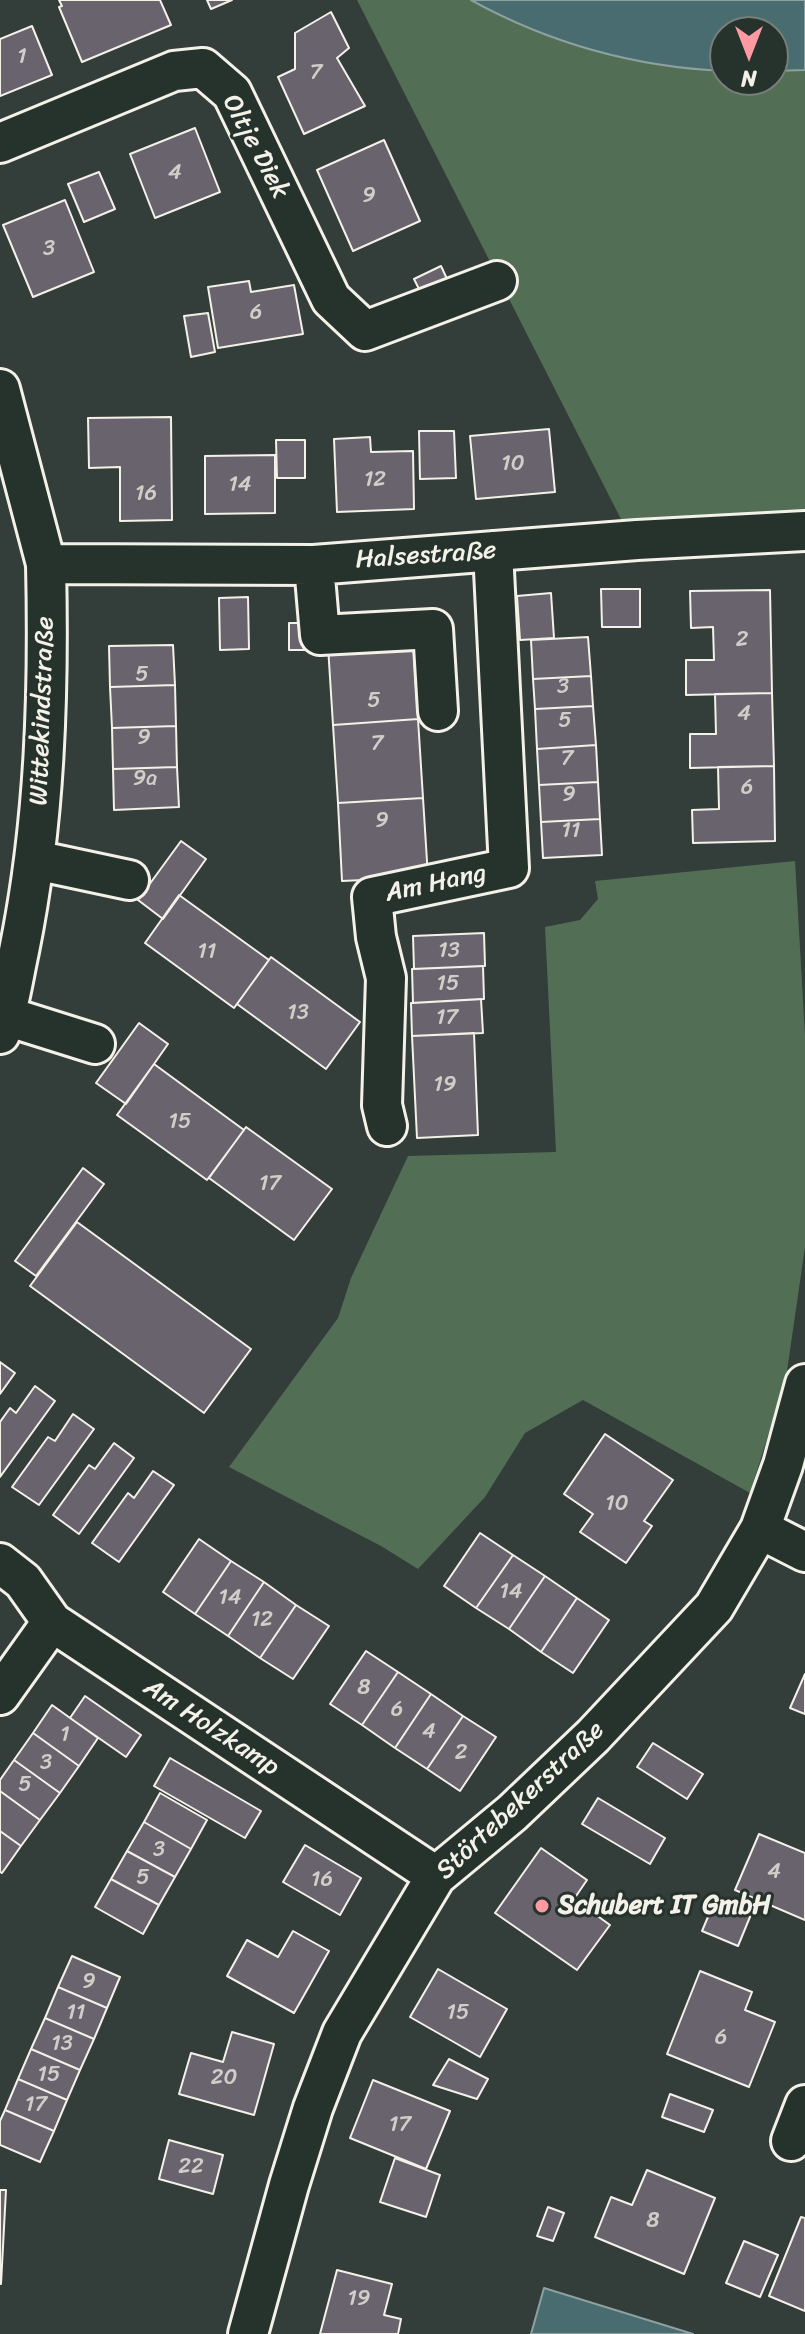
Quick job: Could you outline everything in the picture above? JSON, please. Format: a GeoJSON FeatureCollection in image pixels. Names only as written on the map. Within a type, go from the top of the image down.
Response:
{"type":"FeatureCollection","features":[{"type":"Feature","properties":{"kind":"street","name":"Oltje Diek"},"geometry":{"type":"LineString","coordinates":[[0,143],[174,71],[203,68],[232,93],[331,299],[365,331],[497,281]]}},
{"type":"Feature","properties":{"kind":"street","name":"Wittekindstraße"},"geometry":{"type":"LineString","coordinates":[[0,389],[46,564],[44,728],[35,860],[3,1025]]}},
{"type":"Feature","properties":{"kind":"street","name":"Halsestraße"},"geometry":{"type":"LineString","coordinates":[[46,564],[314,565],[637,540],[805,532]]}},
{"type":"Feature","properties":{"kind":"street","name":"Am Hang"},"geometry":{"type":"LineString","coordinates":[[387,1126],[382,1105],[386,978],[376,937],[372,897],[509,868],[493,551]]}},
{"type":"Feature","properties":{"kind":"street"},"geometry":{"type":"LineString","coordinates":[[314,565],[320,635],[433,629],[438,711]]}},
{"type":"Feature","properties":{"kind":"street"},"geometry":{"type":"LineString","coordinates":[[35,860],[129,880]]}},
{"type":"Feature","properties":{"kind":"street"},"geometry":{"type":"LineString","coordinates":[[3,1025],[95,1044]]}},
{"type":"Feature","properties":{"kind":"street","name":"Störtebekerstraße"},"geometry":{"type":"LineString","coordinates":[[248,2334],[293,2172],[313,2108],[342,2033],[436,1876],[512,1813],[653,1675],[714,1607],[760,1529],[783,1465],[805,1384]]}},
{"type":"Feature","properties":{"kind":"street"},"geometry":{"type":"LineString","coordinates":[[760,1529],[805,1552]]}},
{"type":"Feature","properties":{"kind":"street","name":"Am Holzkamp"},"geometry":{"type":"LineString","coordinates":[[0,1563],[23,1581],[52,1622],[436,1876]]}},
{"type":"Feature","properties":{"kind":"street"},"geometry":{"type":"LineString","coordinates":[[0,1695],[52,1622]]}},
{"type":"Feature","properties":{"kind":"street"},"geometry":{"type":"LineString","coordinates":[[791,2141],[805,2105]]}},
{"type":"Feature","properties":{"kind":"green space"},"geometry":{"type":"Polygon","coordinates":[[[357,0],[805,0],[805,515],[626,529],[357,0]]]}},
{"type":"Feature","properties":{"kind":"green space"},"geometry":{"type":"Polygon","coordinates":[[[795,861],[805,1035],[805,1247],[786,1378],[750,1493],[583,1400],[525,1433],[485,1497],[418,1569],[381,1546],[229,1467],[338,1318],[351,1278],[408,1156],[556,1152],[545,927],[580,920],[598,899],[595,881],[795,861]]]}},
{"type":"Feature","properties":{"kind":"water"},"geometry":{"type":"Polygon","coordinates":[[[471,0],[805,0],[805,70],[789,70],[789,16],[709,16],[709,70],[659,64],[594,50],[531,29],[471,0]]]}},
{"type":"Feature","properties":{"kind":"water"},"geometry":{"type":"Polygon","coordinates":[[[544,2288],[693,2334],[531,2334],[544,2288]]]}},
{"type":"Feature","properties":{"kind":"building"},"geometry":{"type":"Polygon","coordinates":[[[59,0],[160,0],[171,25],[82,62],[59,7],[62,6],[59,0]]]}},
{"type":"Feature","properties":{"kind":"building"},"geometry":{"type":"Polygon","coordinates":[[[207,0],[232,0],[211,9],[207,0]]]}},
{"type":"Feature","properties":{"kind":"building"},"geometry":{"type":"Polygon","coordinates":[[[331,12],[349,48],[337,58],[365,106],[304,134],[278,77],[295,69],[295,33],[331,12]]]}},
{"type":"Feature","properties":{"kind":"building"},"geometry":{"type":"Polygon","coordinates":[[[32,26],[52,75],[0,96],[0,39],[32,26]]]}},
{"type":"Feature","properties":{"kind":"building"},"geometry":{"type":"Polygon","coordinates":[[[195,128],[220,192],[155,218],[130,154],[195,128]]]}},
{"type":"Feature","properties":{"kind":"building"},"geometry":{"type":"Polygon","coordinates":[[[384,140],[420,221],[353,251],[317,170],[384,140]]]}},
{"type":"Feature","properties":{"kind":"building"},"geometry":{"type":"Polygon","coordinates":[[[99,172],[115,209],[84,222],[68,184],[99,172]]]}},
{"type":"Feature","properties":{"kind":"building"},"geometry":{"type":"Polygon","coordinates":[[[65,200],[94,272],[33,297],[3,225],[65,200]]]}},
{"type":"Feature","properties":{"kind":"building"},"geometry":{"type":"Polygon","coordinates":[[[441,266],[448,281],[421,293],[414,279],[441,266]]]}},
{"type":"Feature","properties":{"kind":"building"},"geometry":{"type":"Polygon","coordinates":[[[249,281],[251,292],[294,285],[303,334],[218,348],[208,287],[249,281]]]}},
{"type":"Feature","properties":{"kind":"building"},"geometry":{"type":"Polygon","coordinates":[[[208,313],[215,352],[191,357],[184,316],[208,313]]]}},
{"type":"Feature","properties":{"kind":"building"},"geometry":{"type":"Polygon","coordinates":[[[171,417],[172,520],[120,521],[120,467],[89,468],[88,418],[171,417]]]}},
{"type":"Feature","properties":{"kind":"building"},"geometry":{"type":"Polygon","coordinates":[[[549,429],[555,492],[476,499],[470,436],[549,429]]]}},
{"type":"Feature","properties":{"kind":"building"},"geometry":{"type":"Polygon","coordinates":[[[419,431],[454,431],[456,478],[420,479],[419,431]]]}},
{"type":"Feature","properties":{"kind":"building"},"geometry":{"type":"Polygon","coordinates":[[[370,437],[371,452],[413,451],[414,509],[337,512],[334,439],[370,437]]]}},
{"type":"Feature","properties":{"kind":"building"},"geometry":{"type":"Polygon","coordinates":[[[276,440],[305,440],[305,478],[277,478],[276,440]]]}},
{"type":"Feature","properties":{"kind":"building"},"geometry":{"type":"Polygon","coordinates":[[[275,455],[275,513],[205,514],[205,456],[275,455]]]}},
{"type":"Feature","properties":{"kind":"building"},"geometry":{"type":"Polygon","coordinates":[[[601,589],[640,589],[640,627],[602,627],[601,589]]]}},
{"type":"Feature","properties":{"kind":"building"},"geometry":{"type":"Polygon","coordinates":[[[770,590],[772,693],[686,695],[686,660],[714,660],[713,627],[691,628],[690,591],[770,590]]]}},
{"type":"Feature","properties":{"kind":"building"},"geometry":{"type":"Polygon","coordinates":[[[551,593],[554,638],[520,640],[517,596],[551,593]]]}},
{"type":"Feature","properties":{"kind":"building"},"geometry":{"type":"Polygon","coordinates":[[[248,597],[249,649],[220,650],[219,598],[248,597]]]}},
{"type":"Feature","properties":{"kind":"building"},"geometry":{"type":"Polygon","coordinates":[[[289,623],[305,623],[305,650],[289,650],[289,623]]]}},
{"type":"Feature","properties":{"kind":"building"},"geometry":{"type":"Polygon","coordinates":[[[588,637],[591,676],[533,679],[531,640],[588,637]]]}},
{"type":"Feature","properties":{"kind":"building"},"geometry":{"type":"Polygon","coordinates":[[[413,641],[418,719],[333,725],[328,646],[413,641]]]}},
{"type":"Feature","properties":{"kind":"building"},"geometry":{"type":"Polygon","coordinates":[[[173,645],[175,685],[110,687],[109,646],[173,645]]]}},
{"type":"Feature","properties":{"kind":"building"},"geometry":{"type":"Polygon","coordinates":[[[591,676],[593,706],[535,709],[533,679],[591,676]]]}},
{"type":"Feature","properties":{"kind":"building"},"geometry":{"type":"Polygon","coordinates":[[[175,685],[176,726],[112,728],[110,687],[175,685]]]}},
{"type":"Feature","properties":{"kind":"building"},"geometry":{"type":"Polygon","coordinates":[[[772,693],[774,766],[690,768],[690,734],[716,734],[715,694],[772,693]]]}},
{"type":"Feature","properties":{"kind":"building"},"geometry":{"type":"Polygon","coordinates":[[[593,706],[596,745],[537,749],[535,709],[593,706]]]}},
{"type":"Feature","properties":{"kind":"building"},"geometry":{"type":"Polygon","coordinates":[[[418,719],[423,798],[338,803],[333,725],[418,719]]]}},
{"type":"Feature","properties":{"kind":"building"},"geometry":{"type":"Polygon","coordinates":[[[176,726],[177,767],[113,769],[112,728],[176,726]]]}},
{"type":"Feature","properties":{"kind":"building"},"geometry":{"type":"Polygon","coordinates":[[[596,745],[598,782],[539,785],[537,749],[596,745]]]}},
{"type":"Feature","properties":{"kind":"building"},"geometry":{"type":"Polygon","coordinates":[[[774,766],[775,841],[693,843],[692,810],[719,809],[718,767],[774,766]]]}},
{"type":"Feature","properties":{"kind":"building"},"geometry":{"type":"Polygon","coordinates":[[[177,767],[179,807],[114,810],[113,769],[177,767]]]}},
{"type":"Feature","properties":{"kind":"building"},"geometry":{"type":"Polygon","coordinates":[[[598,782],[600,819],[541,822],[539,785],[598,782]]]}},
{"type":"Feature","properties":{"kind":"building"},"geometry":{"type":"Polygon","coordinates":[[[423,798],[428,877],[342,881],[338,803],[423,798]]]}},
{"type":"Feature","properties":{"kind":"building"},"geometry":{"type":"Polygon","coordinates":[[[600,819],[602,855],[543,858],[541,822],[600,819]]]}},
{"type":"Feature","properties":{"kind":"building"},"geometry":{"type":"Polygon","coordinates":[[[181,841],[206,859],[163,919],[138,900],[181,841]]]}},
{"type":"Feature","properties":{"kind":"building"},"geometry":{"type":"Polygon","coordinates":[[[179,895],[269,960],[234,1008],[145,943],[179,895]]]}},
{"type":"Feature","properties":{"kind":"building"},"geometry":{"type":"Polygon","coordinates":[[[484,933],[485,966],[414,969],[413,936],[484,933]]]}},
{"type":"Feature","properties":{"kind":"building"},"geometry":{"type":"Polygon","coordinates":[[[271,957],[360,1022],[326,1069],[237,1004],[271,957]]]}},
{"type":"Feature","properties":{"kind":"building"},"geometry":{"type":"Polygon","coordinates":[[[483,966],[484,999],[413,1003],[412,969],[483,966]]]}},
{"type":"Feature","properties":{"kind":"building"},"geometry":{"type":"Polygon","coordinates":[[[481,999],[483,1033],[412,1036],[411,1003],[481,999]]]}},
{"type":"Feature","properties":{"kind":"building"},"geometry":{"type":"Polygon","coordinates":[[[139,1023],[168,1044],[126,1104],[96,1083],[139,1023]]]}},
{"type":"Feature","properties":{"kind":"building"},"geometry":{"type":"Polygon","coordinates":[[[474,1033],[478,1135],[417,1138],[412,1036],[474,1033]]]}},
{"type":"Feature","properties":{"kind":"building"},"geometry":{"type":"Polygon","coordinates":[[[154,1064],[244,1130],[207,1180],[117,1115],[154,1064]]]}},
{"type":"Feature","properties":{"kind":"building"},"geometry":{"type":"Polygon","coordinates":[[[246,1127],[332,1189],[294,1240],[209,1178],[246,1127]]]}},
{"type":"Feature","properties":{"kind":"building"},"geometry":{"type":"Polygon","coordinates":[[[83,1168],[104,1184],[36,1276],[15,1261],[83,1168]]]}},
{"type":"Feature","properties":{"kind":"building"},"geometry":{"type":"Polygon","coordinates":[[[77,1222],[251,1349],[204,1413],[30,1286],[77,1222]]]}},
{"type":"Feature","properties":{"kind":"building"},"geometry":{"type":"Polygon","coordinates":[[[0,1362],[15,1373],[0,1394],[0,1362]]]}},
{"type":"Feature","properties":{"kind":"building"},"geometry":{"type":"Polygon","coordinates":[[[35,1386],[55,1401],[0,1477],[0,1422],[10,1408],[16,1413],[35,1386]]]}},
{"type":"Feature","properties":{"kind":"building"},"geometry":{"type":"Polygon","coordinates":[[[73,1414],[94,1429],[39,1505],[12,1487],[48,1437],[55,1441],[73,1414]]]}},
{"type":"Feature","properties":{"kind":"building"},"geometry":{"type":"Polygon","coordinates":[[[605,1434],[673,1480],[644,1521],[652,1526],[626,1563],[580,1532],[593,1514],[564,1494],[605,1434]]]}},
{"type":"Feature","properties":{"kind":"building"},"geometry":{"type":"Polygon","coordinates":[[[114,1443],[134,1458],[79,1534],[53,1515],[89,1465],[95,1469],[114,1443]]]}},
{"type":"Feature","properties":{"kind":"building"},"geometry":{"type":"Polygon","coordinates":[[[153,1471],[174,1485],[119,1562],[92,1543],[128,1493],[134,1498],[153,1471]]]}},
{"type":"Feature","properties":{"kind":"building"},"geometry":{"type":"Polygon","coordinates":[[[480,1533],[513,1555],[476,1608],[444,1586],[480,1533]]]}},
{"type":"Feature","properties":{"kind":"building"},"geometry":{"type":"Polygon","coordinates":[[[199,1539],[231,1561],[195,1614],[163,1592],[199,1539]]]}},
{"type":"Feature","properties":{"kind":"building"},"geometry":{"type":"Polygon","coordinates":[[[513,1555],[545,1576],[509,1629],[476,1608],[513,1555]]]}},
{"type":"Feature","properties":{"kind":"building"},"geometry":{"type":"Polygon","coordinates":[[[231,1561],[264,1582],[228,1636],[195,1614],[231,1561]]]}},
{"type":"Feature","properties":{"kind":"building"},"geometry":{"type":"Polygon","coordinates":[[[545,1576],[577,1598],[541,1652],[509,1629],[545,1576]]]}},
{"type":"Feature","properties":{"kind":"building"},"geometry":{"type":"Polygon","coordinates":[[[264,1582],[296,1605],[260,1658],[228,1636],[264,1582]]]}},
{"type":"Feature","properties":{"kind":"building"},"geometry":{"type":"Polygon","coordinates":[[[577,1598],[609,1620],[573,1673],[541,1652],[577,1598]]]}},
{"type":"Feature","properties":{"kind":"building"},"geometry":{"type":"Polygon","coordinates":[[[296,1605],[329,1626],[293,1679],[260,1658],[296,1605]]]}},
{"type":"Feature","properties":{"kind":"building"},"geometry":{"type":"Polygon","coordinates":[[[366,1651],[398,1672],[362,1725],[330,1704],[366,1651]]]}},
{"type":"Feature","properties":{"kind":"building"},"geometry":{"type":"Polygon","coordinates":[[[398,1672],[431,1694],[395,1748],[362,1725],[398,1672]]]}},
{"type":"Feature","properties":{"kind":"building"},"geometry":{"type":"Polygon","coordinates":[[[805,1674],[805,1714],[790,1708],[805,1674]]]}},
{"type":"Feature","properties":{"kind":"building"},"geometry":{"type":"Polygon","coordinates":[[[431,1694],[463,1716],[427,1769],[395,1748],[431,1694]]]}},
{"type":"Feature","properties":{"kind":"building"},"geometry":{"type":"Polygon","coordinates":[[[85,1696],[141,1735],[126,1757],[70,1718],[85,1696]]]}},
{"type":"Feature","properties":{"kind":"building"},"geometry":{"type":"Polygon","coordinates":[[[52,1705],[98,1738],[79,1766],[33,1733],[52,1705]]]}},
{"type":"Feature","properties":{"kind":"building"},"geometry":{"type":"Polygon","coordinates":[[[463,1716],[496,1737],[460,1791],[427,1769],[463,1716]]]}},
{"type":"Feature","properties":{"kind":"building"},"geometry":{"type":"Polygon","coordinates":[[[33,1733],[79,1766],[60,1793],[14,1760],[33,1733]]]}},
{"type":"Feature","properties":{"kind":"building"},"geometry":{"type":"Polygon","coordinates":[[[653,1743],[703,1774],[687,1799],[637,1767],[653,1743]]]}},
{"type":"Feature","properties":{"kind":"building"},"geometry":{"type":"Polygon","coordinates":[[[170,1758],[261,1811],[245,1838],[154,1786],[170,1758]]]}},
{"type":"Feature","properties":{"kind":"building"},"geometry":{"type":"Polygon","coordinates":[[[14,1760],[60,1793],[40,1820],[0,1791],[0,1780],[14,1760]]]}},
{"type":"Feature","properties":{"kind":"building"},"geometry":{"type":"Polygon","coordinates":[[[0,1791],[40,1820],[21,1846],[0,1831],[0,1791]]]}},
{"type":"Feature","properties":{"kind":"building"},"geometry":{"type":"Polygon","coordinates":[[[160,1793],[207,1820],[191,1849],[144,1822],[160,1793]]]}},
{"type":"Feature","properties":{"kind":"building"},"geometry":{"type":"Polygon","coordinates":[[[598,1798],[665,1838],[650,1864],[582,1824],[598,1798]]]}},
{"type":"Feature","properties":{"kind":"building"},"geometry":{"type":"Polygon","coordinates":[[[144,1822],[191,1849],[175,1877],[127,1851],[144,1822]]]}},
{"type":"Feature","properties":{"kind":"building"},"geometry":{"type":"Polygon","coordinates":[[[0,1831],[21,1846],[2,1873],[0,1872],[0,1831]]]}},
{"type":"Feature","properties":{"kind":"building"},"geometry":{"type":"Polygon","coordinates":[[[759,1834],[805,1853],[805,1920],[735,1890],[759,1834]]]}},
{"type":"Feature","properties":{"kind":"building"},"geometry":{"type":"Polygon","coordinates":[[[305,1845],[361,1878],[340,1915],[283,1882],[305,1845]]]}},
{"type":"Feature","properties":{"kind":"building","name":"Schubert IT GmbH"},"geometry":{"type":"Polygon","coordinates":[[[541,1848],[587,1880],[574,1899],[610,1925],[577,1970],[495,1913],[541,1848]]]}},
{"type":"Feature","properties":{"kind":"building"},"geometry":{"type":"Polygon","coordinates":[[[127,1851],[175,1877],[159,1905],[111,1879],[127,1851]]]}},
{"type":"Feature","properties":{"kind":"building"},"geometry":{"type":"Polygon","coordinates":[[[111,1879],[159,1905],[143,1934],[95,1907],[111,1879]]]}},
{"type":"Feature","properties":{"kind":"building"},"geometry":{"type":"Polygon","coordinates":[[[716,1898],[752,1912],[738,1946],[702,1931],[716,1898]]]}},
{"type":"Feature","properties":{"kind":"building"},"geometry":{"type":"Polygon","coordinates":[[[293,1931],[329,1951],[294,2013],[227,1976],[247,1940],[278,1957],[293,1931]]]}},
{"type":"Feature","properties":{"kind":"building"},"geometry":{"type":"Polygon","coordinates":[[[72,1956],[120,1977],[107,2008],[58,1987],[72,1956]]]}},
{"type":"Feature","properties":{"kind":"building"},"geometry":{"type":"Polygon","coordinates":[[[438,1969],[507,2009],[480,2057],[410,2017],[438,1969]]]}},
{"type":"Feature","properties":{"kind":"building"},"geometry":{"type":"Polygon","coordinates":[[[700,1971],[752,1992],[745,2010],[775,2022],[749,2087],[667,2054],[700,1971]]]}},
{"type":"Feature","properties":{"kind":"building"},"geometry":{"type":"Polygon","coordinates":[[[58,1987],[107,2008],[94,2039],[45,2018],[58,1987]]]}},
{"type":"Feature","properties":{"kind":"building"},"geometry":{"type":"Polygon","coordinates":[[[45,2018],[94,2039],[80,2070],[31,2049],[45,2018]]]}},
{"type":"Feature","properties":{"kind":"building"},"geometry":{"type":"Polygon","coordinates":[[[232,2032],[274,2044],[254,2115],[179,2094],[191,2053],[223,2062],[232,2032]]]}},
{"type":"Feature","properties":{"kind":"building"},"geometry":{"type":"Polygon","coordinates":[[[31,2049],[80,2070],[67,2100],[18,2079],[31,2049]]]}},
{"type":"Feature","properties":{"kind":"building"},"geometry":{"type":"Polygon","coordinates":[[[449,2059],[488,2079],[477,2099],[433,2085],[449,2059]]]}},
{"type":"Feature","properties":{"kind":"building"},"geometry":{"type":"Polygon","coordinates":[[[18,2079],[67,2100],[54,2131],[5,2110],[18,2079]]]}},
{"type":"Feature","properties":{"kind":"building"},"geometry":{"type":"Polygon","coordinates":[[[373,2080],[450,2111],[426,2169],[350,2138],[373,2080]]]}},
{"type":"Feature","properties":{"kind":"building"},"geometry":{"type":"Polygon","coordinates":[[[670,2094],[713,2110],[704,2132],[662,2117],[670,2094]]]}},
{"type":"Feature","properties":{"kind":"building"},"geometry":{"type":"Polygon","coordinates":[[[5,2110],[54,2131],[40,2162],[0,2145],[0,2121],[5,2110]]]}},
{"type":"Feature","properties":{"kind":"building"},"geometry":{"type":"Polygon","coordinates":[[[169,2140],[223,2155],[213,2194],[159,2179],[169,2140]]]}},
{"type":"Feature","properties":{"kind":"building"},"geometry":{"type":"Polygon","coordinates":[[[395,2158],[440,2175],[426,2217],[380,2202],[395,2158]]]}},
{"type":"Feature","properties":{"kind":"building"},"geometry":{"type":"Polygon","coordinates":[[[647,2170],[715,2198],[684,2274],[595,2237],[611,2197],[632,2205],[647,2170]]]}},
{"type":"Feature","properties":{"kind":"building"},"geometry":{"type":"Polygon","coordinates":[[[0,2190],[6,2190],[1,2284],[0,2284],[0,2190]]]}},
{"type":"Feature","properties":{"kind":"building"},"geometry":{"type":"Polygon","coordinates":[[[548,2207],[564,2213],[553,2241],[537,2236],[548,2207]]]}},
{"type":"Feature","properties":{"kind":"building"},"geometry":{"type":"Polygon","coordinates":[[[801,2217],[805,2218],[805,2311],[769,2296],[801,2217]]]}},
{"type":"Feature","properties":{"kind":"building"},"geometry":{"type":"Polygon","coordinates":[[[744,2241],[778,2255],[760,2297],[726,2283],[744,2241]]]}},
{"type":"Feature","properties":{"kind":"building"},"geometry":{"type":"Polygon","coordinates":[[[337,2270],[392,2284],[384,2315],[401,2319],[398,2334],[320,2334],[337,2270]]]}},
{"type":"Feature","properties":{"kind":"place","name":"Schubert IT GmbH"},"geometry":{"type":"Point","coordinates":[542,1906]}}]}
